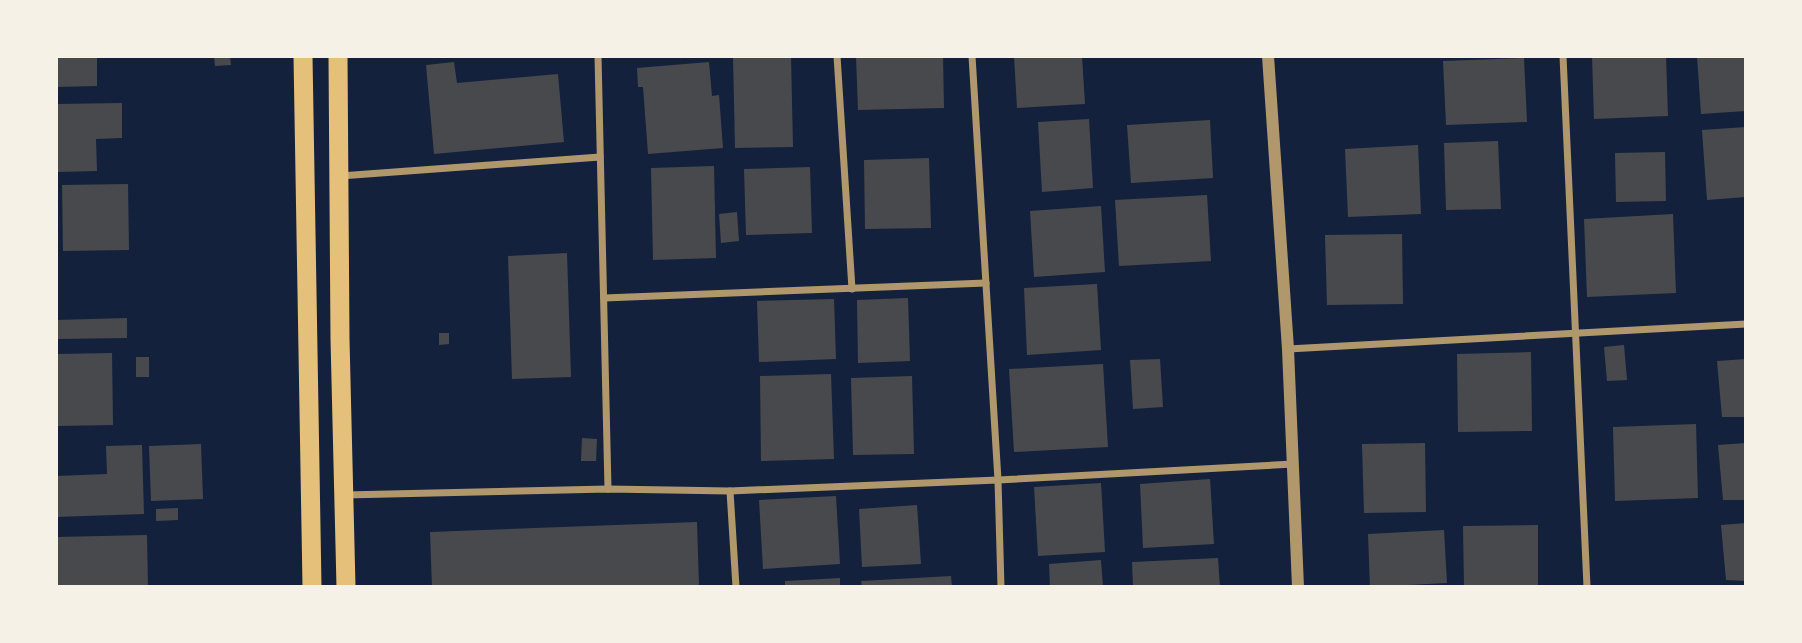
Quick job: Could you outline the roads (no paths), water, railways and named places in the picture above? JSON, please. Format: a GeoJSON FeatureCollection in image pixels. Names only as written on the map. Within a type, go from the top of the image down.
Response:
{"type":"FeatureCollection","features":[{"type":"Feature","properties":{"kind":"highway"},"geometry":{"type":"LineString","coordinates":[[303,56],[312,587]]}},
{"type":"Feature","properties":{"kind":"highway"},"geometry":{"type":"LineString","coordinates":[[338,56],[340,339],[346,587]]}},
{"type":"Feature","properties":{"kind":"street"},"geometry":{"type":"LineString","coordinates":[[598,56],[608,489]]}},
{"type":"Feature","properties":{"kind":"street"},"geometry":{"type":"LineString","coordinates":[[837,56],[852,289]]}},
{"type":"Feature","properties":{"kind":"street"},"geometry":{"type":"LineString","coordinates":[[972,56],[1002,587]]}},
{"type":"Feature","properties":{"kind":"street"},"geometry":{"type":"LineString","coordinates":[[1268,56],[1288,349],[1298,587]]}},
{"type":"Feature","properties":{"kind":"street"},"geometry":{"type":"LineString","coordinates":[[1563,56],[1587,587]]}},
{"type":"Feature","properties":{"kind":"street"},"geometry":{"type":"LineString","coordinates":[[340,176],[600,157]]}},
{"type":"Feature","properties":{"kind":"street"},"geometry":{"type":"LineString","coordinates":[[604,298],[986,284]]}},
{"type":"Feature","properties":{"kind":"street"},"geometry":{"type":"LineString","coordinates":[[1288,349],[1746,324]]}},
{"type":"Feature","properties":{"kind":"street"},"geometry":{"type":"LineString","coordinates":[[345,495],[608,489],[730,491],[1293,464]]}},
{"type":"Feature","properties":{"kind":"street"},"geometry":{"type":"LineString","coordinates":[[730,491],[736,587]]}}]}
